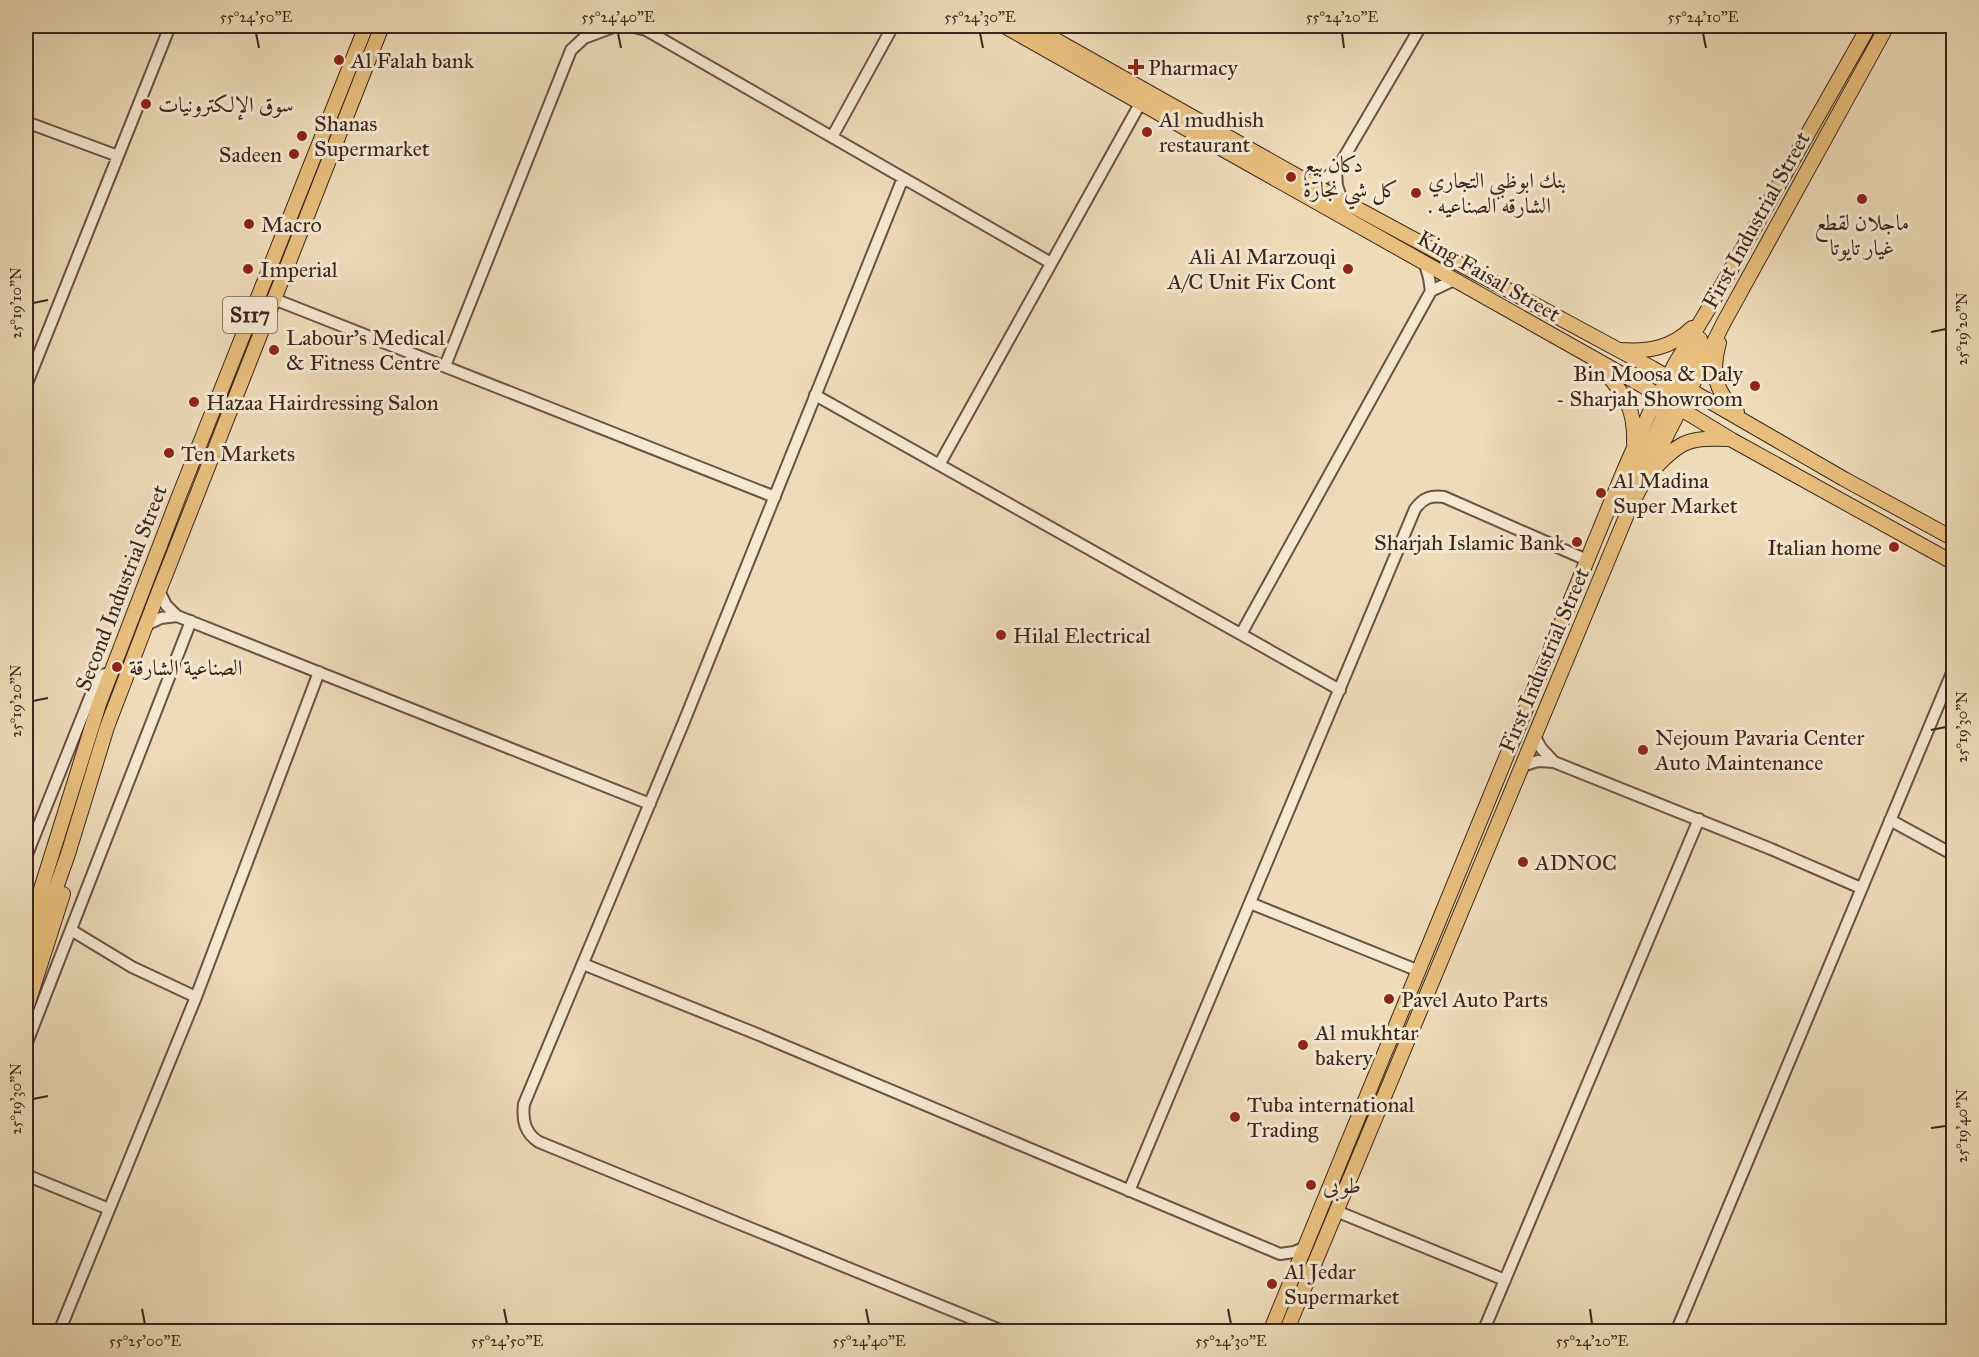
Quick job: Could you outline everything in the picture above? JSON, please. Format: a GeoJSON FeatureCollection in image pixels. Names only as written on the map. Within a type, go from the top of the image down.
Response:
{"type":"FeatureCollection","features":[{"type":"Feature","properties":{"kind":"main road","name":"Second Industrial Street"},"geometry":{"type":"LineString","coordinates":[[26,937],[92,725],[111,672],[178,496],[366,26]]}},
{"type":"Feature","properties":{"kind":"main road","name":"Second Industrial Street"},"geometry":{"type":"LineString","coordinates":[[26,973],[68,854],[107,727],[382,26]]}},
{"type":"Feature","properties":{"kind":"main road","name":"King Faisal Street"},"geometry":{"type":"LineString","coordinates":[[1004,26],[1953,563]]}},
{"type":"Feature","properties":{"kind":"main road","name":"King Faisal Street"},"geometry":{"type":"LineString","coordinates":[[1031,26],[1308,182],[1678,383],[1953,539]]}},
{"type":"Feature","properties":{"kind":"main road","name":"First Industrial Street"},"geometry":{"type":"LineString","coordinates":[[1709,308],[1869,26]]}},
{"type":"Feature","properties":{"kind":"main road","name":"First Industrial Street"},"geometry":{"type":"LineString","coordinates":[[1286,1332],[1628,512],[1646,477],[1669,402],[1678,383],[1724,322],[1887,26]]}},
{"type":"Feature","properties":{"kind":"main road"},"geometry":{"type":"LineString","coordinates":[[1618,350],[1647,350],[1669,345],[1690,330],[1709,308]]}},
{"type":"Feature","properties":{"kind":"main road"},"geometry":{"type":"LineString","coordinates":[[1628,512],[1626,503],[1628,493],[1662,420],[1669,402],[1670,388],[1678,383],[1707,324],[1709,308]]}},
{"type":"Feature","properties":{"kind":"main road"},"geometry":{"type":"LineString","coordinates":[[1724,322],[1715,356],[1715,378],[1727,402],[1754,427]]}},
{"type":"Feature","properties":{"kind":"main road"},"geometry":{"type":"LineString","coordinates":[[1596,360],[1630,407],[1634,424],[1634,447]]}},
{"type":"Feature","properties":{"kind":"main road","name":"First Industrial Street"},"geometry":{"type":"LineString","coordinates":[[1270,1332],[1634,447],[1669,402]]}},
{"type":"Feature","properties":{"kind":"main road"},"geometry":{"type":"LineString","coordinates":[[1646,477],[1670,452],[1687,441],[1706,438],[1732,440]]}},
{"type":"Feature","properties":{"kind":"main road"},"geometry":{"type":"LineString","coordinates":[[26,1009],[64,892],[68,854]]}},
{"type":"Feature","properties":{"kind":"main road"},"geometry":{"type":"LineString","coordinates":[[26,915],[44,877]]}},
{"type":"Feature","properties":{"kind":"street"},"geometry":{"type":"LineString","coordinates":[[26,386],[170,26]]}},
{"type":"Feature","properties":{"kind":"street"},"geometry":{"type":"LineString","coordinates":[[445,366],[571,50],[584,38],[616,26]]}},
{"type":"Feature","properties":{"kind":"street"},"geometry":{"type":"LineString","coordinates":[[630,26],[646,30],[1051,263]]}},
{"type":"Feature","properties":{"kind":"street"},"geometry":{"type":"LineString","coordinates":[[832,137],[893,26]]}},
{"type":"Feature","properties":{"kind":"street"},"geometry":{"type":"LineString","coordinates":[[1308,182],[1323,179],[1336,171],[1421,26]]}},
{"type":"Feature","properties":{"kind":"street"},"geometry":{"type":"LineString","coordinates":[[939,465],[1141,102]]}},
{"type":"Feature","properties":{"kind":"street"},"geometry":{"type":"LineString","coordinates":[[26,122],[118,156]]}},
{"type":"Feature","properties":{"kind":"street"},"geometry":{"type":"LineString","coordinates":[[1336,171],[1337,186],[1342,200]]}},
{"type":"Feature","properties":{"kind":"street"},"geometry":{"type":"LineString","coordinates":[[903,178],[650,804],[524,1104],[524,1122],[534,1139],[1005,1332]]}},
{"type":"Feature","properties":{"kind":"street"},"geometry":{"type":"LineString","coordinates":[[1241,634],[1431,291],[1430,278],[1425,264]]}},
{"type":"Feature","properties":{"kind":"street"},"geometry":{"type":"LineString","coordinates":[[1431,291],[1454,280]]}},
{"type":"Feature","properties":{"kind":"street"},"geometry":{"type":"LineString","coordinates":[[274,298],[775,497]]}},
{"type":"Feature","properties":{"kind":"street"},"geometry":{"type":"LineString","coordinates":[[815,395],[1340,690]]}},
{"type":"Feature","properties":{"kind":"street"},"geometry":{"type":"LineString","coordinates":[[1130,1191],[1415,509],[1420,502],[1436,496],[1444,497],[1587,560]]}},
{"type":"Feature","properties":{"kind":"street"},"geometry":{"type":"LineString","coordinates":[[159,591],[166,605],[177,616],[650,804]]}},
{"type":"Feature","properties":{"kind":"street"},"geometry":{"type":"LineString","coordinates":[[146,625],[161,618],[177,616]]}},
{"type":"Feature","properties":{"kind":"street"},"geometry":{"type":"LineString","coordinates":[[26,1045],[191,621]]}},
{"type":"Feature","properties":{"kind":"street"},"geometry":{"type":"LineString","coordinates":[[1676,1332],[1953,668]]}},
{"type":"Feature","properties":{"kind":"street"},"geometry":{"type":"LineString","coordinates":[[26,857],[96,682],[103,675],[111,672]]}},
{"type":"Feature","properties":{"kind":"street"},"geometry":{"type":"LineString","coordinates":[[59,1332],[196,997],[319,672]]}},
{"type":"Feature","properties":{"kind":"street"},"geometry":{"type":"LineString","coordinates":[[1535,737],[1541,748],[1554,762]]}},
{"type":"Feature","properties":{"kind":"street"},"geometry":{"type":"LineString","coordinates":[[1522,766],[1538,761],[1554,762],[1699,819],[1861,888]]}},
{"type":"Feature","properties":{"kind":"street"},"geometry":{"type":"LineString","coordinates":[[1483,1332],[1699,819]]}},
{"type":"Feature","properties":{"kind":"street"},"geometry":{"type":"LineString","coordinates":[[1890,820],[1953,855]]}},
{"type":"Feature","properties":{"kind":"street"},"geometry":{"type":"LineString","coordinates":[[1251,903],[1419,971]]}},
{"type":"Feature","properties":{"kind":"street"},"geometry":{"type":"LineString","coordinates":[[71,930],[132,967],[196,997]]}},
{"type":"Feature","properties":{"kind":"street"},"geometry":{"type":"LineString","coordinates":[[583,964],[788,1047],[1280,1254],[1306,1247]]}},
{"type":"Feature","properties":{"kind":"street"},"geometry":{"type":"LineString","coordinates":[[26,1175],[109,1209]]}},
{"type":"Feature","properties":{"kind":"street"},"geometry":{"type":"LineString","coordinates":[[1336,1211],[1505,1280]]}},
{"type":"Feature","properties":{"kind":"street"},"geometry":{"type":"LineString","coordinates":[[1280,1254],[1294,1275]]}},
{"type":"Feature","properties":{"kind":"place","name":"Al Falah bank"},"geometry":{"type":"Point","coordinates":[339,60]}},
{"type":"Feature","properties":{"kind":"place","name":"Pharmacy"},"geometry":{"type":"Point","coordinates":[1136,67]}},
{"type":"Feature","properties":{"kind":"place","name":"سوق الإلكترونيات"},"geometry":{"type":"Point","coordinates":[146,104]}},
{"type":"Feature","properties":{"kind":"place","name":"Al mudhish restaurant"},"geometry":{"type":"Point","coordinates":[1147,132]}},
{"type":"Feature","properties":{"kind":"place","name":"Shanas Supermarket"},"geometry":{"type":"Point","coordinates":[302,136]}},
{"type":"Feature","properties":{"kind":"place","name":"Sadeen"},"geometry":{"type":"Point","coordinates":[294,154]}},
{"type":"Feature","properties":{"kind":"place","name":"دكان بيع كل شي نجارة"},"geometry":{"type":"Point","coordinates":[1291,177]}},
{"type":"Feature","properties":{"kind":"place","name":"بنك ابوظبي التجاري . الشارقه الصناعيه"},"geometry":{"type":"Point","coordinates":[1416,193]}},
{"type":"Feature","properties":{"kind":"place","name":"ماجلان لقطع غيار تايوتا"},"geometry":{"type":"Point","coordinates":[1862,199]}},
{"type":"Feature","properties":{"kind":"place","name":"Macro"},"geometry":{"type":"Point","coordinates":[249,224]}},
{"type":"Feature","properties":{"kind":"place","name":"Imperial"},"geometry":{"type":"Point","coordinates":[248,269]}},
{"type":"Feature","properties":{"kind":"place","name":"Ali Al Marzouqi A/C Unit Fix Cont"},"geometry":{"type":"Point","coordinates":[1348,269]}},
{"type":"Feature","properties":{"kind":"place","name":"Labour's Medical & Fitness Centre"},"geometry":{"type":"Point","coordinates":[274,350]}},
{"type":"Feature","properties":{"kind":"place","name":"Bin Moosa & Daly - Sharjah Showroom"},"geometry":{"type":"Point","coordinates":[1755,386]}},
{"type":"Feature","properties":{"kind":"place","name":"Hazaa Hairdressing Salon"},"geometry":{"type":"Point","coordinates":[194,402]}},
{"type":"Feature","properties":{"kind":"place","name":"Ten Markets"},"geometry":{"type":"Point","coordinates":[169,453]}},
{"type":"Feature","properties":{"kind":"place","name":"Al Madina Super Market"},"geometry":{"type":"Point","coordinates":[1601,493]}},
{"type":"Feature","properties":{"kind":"place","name":"Sharjah Islamic Bank"},"geometry":{"type":"Point","coordinates":[1577,542]}},
{"type":"Feature","properties":{"kind":"place","name":"Italian home"},"geometry":{"type":"Point","coordinates":[1894,547]}},
{"type":"Feature","properties":{"kind":"place","name":"Hilal Electrical"},"geometry":{"type":"Point","coordinates":[1001,635]}},
{"type":"Feature","properties":{"kind":"place","name":"الصناعية الشارقة"},"geometry":{"type":"Point","coordinates":[117,667]}},
{"type":"Feature","properties":{"kind":"place","name":"Nejoum Pavaria Center Auto Maintenance"},"geometry":{"type":"Point","coordinates":[1643,750]}},
{"type":"Feature","properties":{"kind":"place","name":"ADNOC"},"geometry":{"type":"Point","coordinates":[1523,862]}},
{"type":"Feature","properties":{"kind":"place","name":"Pavel Auto Parts"},"geometry":{"type":"Point","coordinates":[1389,999]}},
{"type":"Feature","properties":{"kind":"place","name":"Al mukhtar bakery"},"geometry":{"type":"Point","coordinates":[1303,1045]}},
{"type":"Feature","properties":{"kind":"place","name":"Tuba international Trading"},"geometry":{"type":"Point","coordinates":[1235,1117]}},
{"type":"Feature","properties":{"kind":"place","name":"طوبى"},"geometry":{"type":"Point","coordinates":[1311,1185]}},
{"type":"Feature","properties":{"kind":"place","name":"Al Jedar Supermarket"},"geometry":{"type":"Point","coordinates":[1272,1284]}}]}
